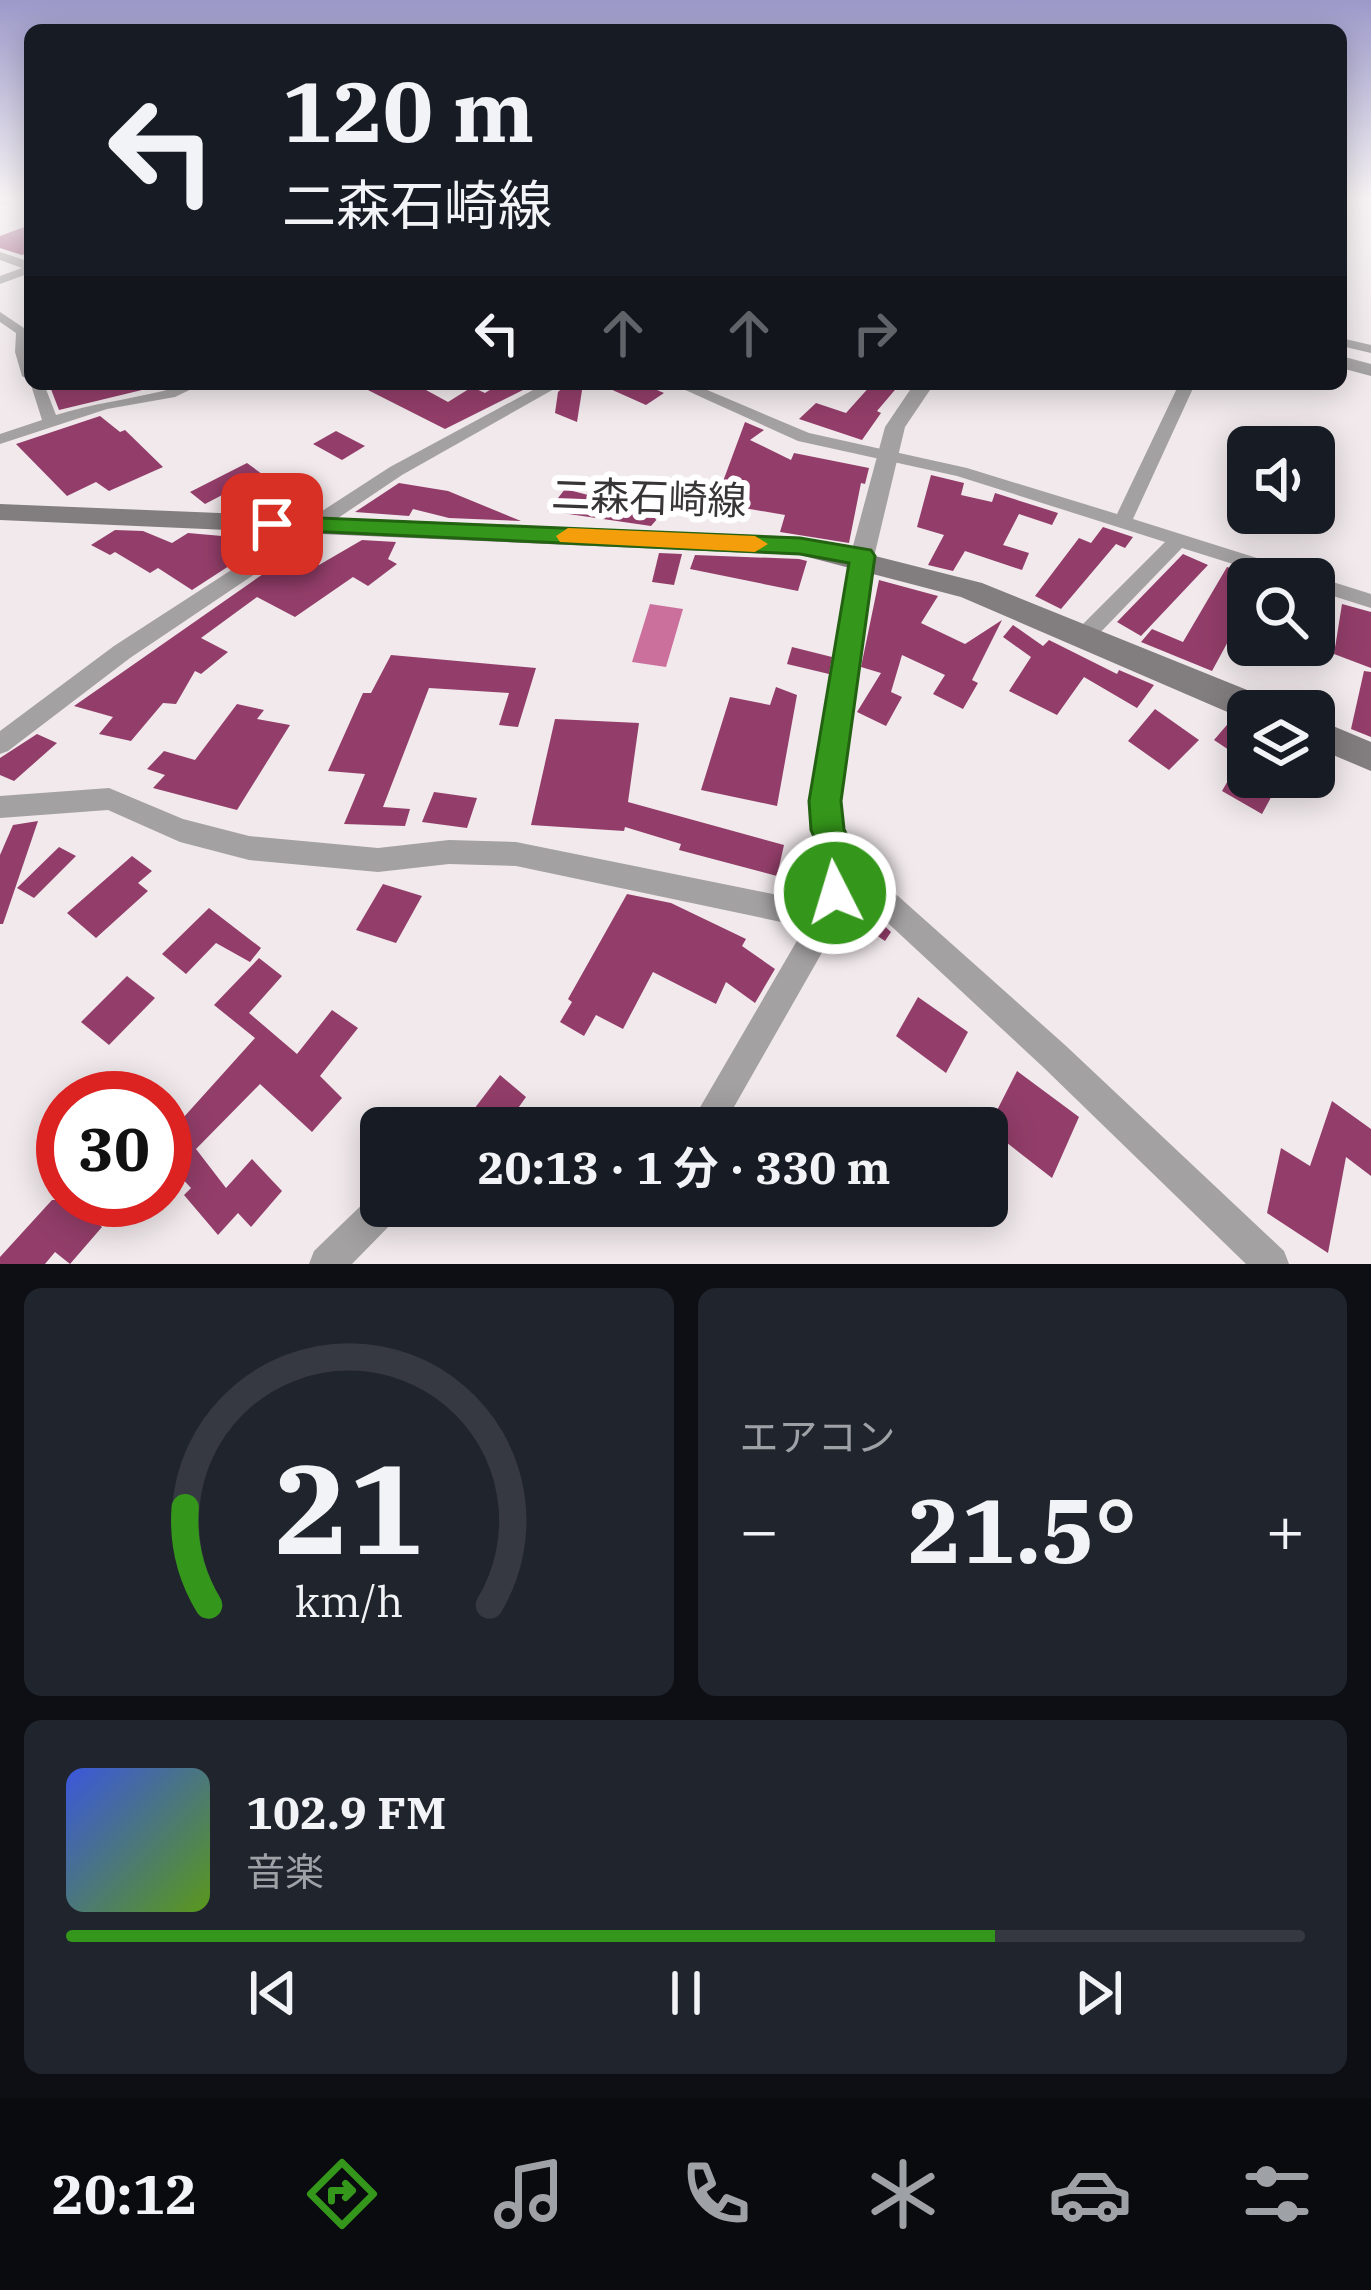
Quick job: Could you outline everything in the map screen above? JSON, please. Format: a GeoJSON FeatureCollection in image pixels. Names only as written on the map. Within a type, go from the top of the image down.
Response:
{"type":"FeatureCollection","features":[{"type":"Feature","properties":{"kind":"main road","name":"二森石崎線"},"geometry":{"type":"LineString","coordinates":[[0,512],[800,546],[862,556],[970,586],[1227,699]]}},
{"type":"Feature","properties":{"kind":"main road"},"geometry":{"type":"LineString","coordinates":[[1335,741],[1371,757]]}},
{"type":"Feature","properties":{"kind":"street"},"geometry":{"type":"LineString","coordinates":[[0,316],[23,332],[24,358]]}},
{"type":"Feature","properties":{"kind":"street"},"geometry":{"type":"LineString","coordinates":[[38,390],[51,422]]}},
{"type":"Feature","properties":{"kind":"street"},"geometry":{"type":"LineString","coordinates":[[0,440],[124,400],[180,390]]}},
{"type":"Feature","properties":{"kind":"street"},"geometry":{"type":"LineString","coordinates":[[0,743],[122,652],[396,471],[544,390]]}},
{"type":"Feature","properties":{"kind":"street"},"geometry":{"type":"LineString","coordinates":[[694,390],[804,437],[961,472],[1238,558]]}},
{"type":"Feature","properties":{"kind":"street"},"geometry":{"type":"LineString","coordinates":[[920,390],[895,427],[862,556],[825,801],[827,830],[843,864],[1103,1102],[1271,1264]]}},
{"type":"Feature","properties":{"kind":"street"},"geometry":{"type":"LineString","coordinates":[[1124,520],[1184,390]]}},
{"type":"Feature","properties":{"kind":"street"},"geometry":{"type":"LineString","coordinates":[[1086,634],[1180,539]]}},
{"type":"Feature","properties":{"kind":"street"},"geometry":{"type":"LineString","coordinates":[[1335,590],[1371,602]]}},
{"type":"Feature","properties":{"kind":"street"},"geometry":{"type":"LineString","coordinates":[[0,807],[109,799],[180,830],[249,848],[378,860],[449,851],[516,854],[826,918]]}},
{"type":"Feature","properties":{"kind":"street"},"geometry":{"type":"LineString","coordinates":[[716,1107],[826,918],[843,864]]}},
{"type":"Feature","properties":{"kind":"street"},"geometry":{"type":"LineString","coordinates":[[328,1264],[364,1227]]}},
{"type":"Feature","properties":{"kind":"shaded area"},"geometry":{"type":"Polygon","coordinates":[[[650,604],[683,609],[666,667],[632,662],[650,604]]]}},
{"type":"Feature","properties":{"kind":"building"},"geometry":{"type":"Polygon","coordinates":[[[51,390],[142,390],[59,410],[51,390]]]}},
{"type":"Feature","properties":{"kind":"building"},"geometry":{"type":"Polygon","coordinates":[[[368,390],[426,390],[448,402],[467,390],[523,390],[445,429],[368,390]]]}},
{"type":"Feature","properties":{"kind":"building"},"geometry":{"type":"Polygon","coordinates":[[[582,390],[577,422],[555,413],[558,392],[582,390]]]}},
{"type":"Feature","properties":{"kind":"building"},"geometry":{"type":"Polygon","coordinates":[[[612,390],[664,393],[646,405],[612,390]]]}},
{"type":"Feature","properties":{"kind":"building"},"geometry":{"type":"Polygon","coordinates":[[[867,390],[895,390],[862,440],[799,419],[816,403],[846,413],[867,390]]]}},
{"type":"Feature","properties":{"kind":"building"},"geometry":{"type":"Polygon","coordinates":[[[100,416],[120,432],[125,430],[163,467],[109,491],[96,482],[67,496],[16,444],[100,416]]]}},
{"type":"Feature","properties":{"kind":"building"},"geometry":{"type":"Polygon","coordinates":[[[745,422],[764,430],[750,440],[791,460],[794,453],[869,468],[865,484],[861,483],[849,543],[780,532],[785,515],[715,503],[745,422]]]}},
{"type":"Feature","properties":{"kind":"building"},"geometry":{"type":"Polygon","coordinates":[[[336,431],[365,446],[342,460],[313,444],[336,431]]]}},
{"type":"Feature","properties":{"kind":"building"},"geometry":{"type":"Polygon","coordinates":[[[247,463],[262,474],[205,504],[190,492],[247,463]]]}},
{"type":"Feature","properties":{"kind":"building"},"geometry":{"type":"Polygon","coordinates":[[[931,475],[964,483],[961,495],[992,502],[995,493],[1058,513],[1052,525],[1019,514],[1003,545],[1029,553],[1022,570],[965,551],[953,571],[928,565],[944,535],[917,527],[931,475]]]}},
{"type":"Feature","properties":{"kind":"building"},"geometry":{"type":"Polygon","coordinates":[[[399,483],[448,491],[521,521],[449,518],[413,509],[409,516],[355,512],[399,483]]]}},
{"type":"Feature","properties":{"kind":"building"},"geometry":{"type":"Polygon","coordinates":[[[598,487],[673,501],[651,526],[548,511],[565,489],[592,496],[598,487]]]}},
{"type":"Feature","properties":{"kind":"building"},"geometry":{"type":"Polygon","coordinates":[[[1103,527],[1133,537],[1125,548],[1116,544],[1061,609],[1035,596],[1079,538],[1091,543],[1103,527]]]}},
{"type":"Feature","properties":{"kind":"building"},"geometry":{"type":"Polygon","coordinates":[[[115,530],[143,531],[172,543],[188,533],[269,540],[192,590],[158,568],[150,573],[115,552],[110,555],[91,545],[115,530]]]}},
{"type":"Feature","properties":{"kind":"building"},"geometry":{"type":"Polygon","coordinates":[[[362,540],[396,542],[388,559],[397,564],[368,586],[353,577],[295,617],[257,597],[201,638],[228,652],[201,674],[195,671],[176,704],[163,703],[131,741],[99,734],[113,717],[74,706],[296,551],[319,565],[362,540]]]}},
{"type":"Feature","properties":{"kind":"building"},"geometry":{"type":"Polygon","coordinates":[[[659,553],[682,554],[674,585],[652,582],[659,553]]]}},
{"type":"Feature","properties":{"kind":"building"},"geometry":{"type":"Polygon","coordinates":[[[1183,554],[1208,565],[1141,636],[1117,622],[1183,554]]]}},
{"type":"Feature","properties":{"kind":"building"},"geometry":{"type":"Polygon","coordinates":[[[695,555],[807,561],[798,591],[690,569],[695,555]]]}},
{"type":"Feature","properties":{"kind":"building"},"geometry":{"type":"Polygon","coordinates":[[[1227,567],[1227,643],[1212,671],[1141,642],[1152,629],[1183,642],[1227,567]]]}},
{"type":"Feature","properties":{"kind":"building"},"geometry":{"type":"Polygon","coordinates":[[[879,580],[938,596],[921,623],[965,644],[1002,620],[963,709],[933,694],[945,675],[902,655],[891,692],[902,697],[886,726],[857,712],[881,673],[861,667],[879,580]]]}},
{"type":"Feature","properties":{"kind":"building"},"geometry":{"type":"Polygon","coordinates":[[[1342,604],[1371,612],[1371,668],[1335,654],[1342,604]]]}},
{"type":"Feature","properties":{"kind":"building"},"geometry":{"type":"Polygon","coordinates":[[[1013,625],[1043,646],[1049,640],[1117,674],[1119,670],[1154,685],[1137,708],[1084,677],[1057,715],[1009,691],[1031,657],[1003,637],[1013,625]]]}},
{"type":"Feature","properties":{"kind":"building"},"geometry":{"type":"Polygon","coordinates":[[[792,647],[832,657],[829,674],[787,664],[792,647]]]}},
{"type":"Feature","properties":{"kind":"building"},"geometry":{"type":"Polygon","coordinates":[[[391,655],[536,668],[518,727],[499,725],[509,693],[429,688],[383,807],[410,809],[405,826],[344,824],[365,774],[328,771],[363,693],[371,693],[391,655]]]}},
{"type":"Feature","properties":{"kind":"building"},"geometry":{"type":"Polygon","coordinates":[[[1364,671],[1371,672],[1371,737],[1351,729],[1364,671]]]}},
{"type":"Feature","properties":{"kind":"building"},"geometry":{"type":"Polygon","coordinates":[[[776,687],[797,695],[777,806],[701,790],[730,697],[770,705],[776,687]]]}},
{"type":"Feature","properties":{"kind":"building"},"geometry":{"type":"Polygon","coordinates":[[[237,704],[264,710],[257,719],[290,725],[237,810],[153,788],[165,775],[147,769],[164,751],[195,760],[237,704]]]}},
{"type":"Feature","properties":{"kind":"building"},"geometry":{"type":"Polygon","coordinates":[[[1155,709],[1199,740],[1169,770],[1128,741],[1155,709]]]}},
{"type":"Feature","properties":{"kind":"building"},"geometry":{"type":"Polygon","coordinates":[[[555,719],[639,723],[628,802],[784,845],[777,876],[679,850],[681,844],[625,827],[624,831],[531,825],[555,719]]]}},
{"type":"Feature","properties":{"kind":"building"},"geometry":{"type":"Polygon","coordinates":[[[1227,725],[1227,749],[1214,740],[1227,725]]]}},
{"type":"Feature","properties":{"kind":"building"},"geometry":{"type":"Polygon","coordinates":[[[37,734],[57,743],[14,781],[0,775],[0,758],[37,734]]]}},
{"type":"Feature","properties":{"kind":"building"},"geometry":{"type":"Polygon","coordinates":[[[434,792],[477,798],[467,828],[422,822],[434,792]]]}},
{"type":"Feature","properties":{"kind":"building"},"geometry":{"type":"Polygon","coordinates":[[[1234,798],[1271,798],[1262,814],[1234,798]]]}},
{"type":"Feature","properties":{"kind":"building"},"geometry":{"type":"Polygon","coordinates":[[[38,821],[0,924],[0,855],[13,825],[38,821]]]}},
{"type":"Feature","properties":{"kind":"building"},"geometry":{"type":"Polygon","coordinates":[[[59,847],[76,856],[34,898],[17,888],[59,847]]]}},
{"type":"Feature","properties":{"kind":"building"},"geometry":{"type":"Polygon","coordinates":[[[132,856],[152,871],[138,883],[148,891],[96,938],[67,913],[132,856]]]}},
{"type":"Feature","properties":{"kind":"building"},"geometry":{"type":"Polygon","coordinates":[[[383,884],[422,896],[396,943],[356,930],[383,884]]]}},
{"type":"Feature","properties":{"kind":"building"},"geometry":{"type":"Polygon","coordinates":[[[627,894],[671,903],[746,939],[742,946],[775,969],[755,1003],[726,982],[716,1004],[653,972],[623,1029],[596,1015],[584,1036],[560,1022],[627,894]]]}},
{"type":"Feature","properties":{"kind":"building"},"geometry":{"type":"Polygon","coordinates":[[[856,900],[891,932],[885,941],[846,915],[856,900]]]}},
{"type":"Feature","properties":{"kind":"building"},"geometry":{"type":"Polygon","coordinates":[[[209,908],[261,948],[250,962],[216,943],[186,974],[162,954],[209,908]]]}},
{"type":"Feature","properties":{"kind":"building"},"geometry":{"type":"Polygon","coordinates":[[[259,958],[282,976],[249,1013],[297,1054],[332,1010],[358,1028],[320,1076],[342,1098],[312,1132],[260,1084],[196,1149],[226,1188],[252,1159],[282,1191],[251,1227],[238,1213],[218,1235],[192,1204],[192,1108],[255,1038],[214,1005],[259,958]]]}},
{"type":"Feature","properties":{"kind":"building"},"geometry":{"type":"Polygon","coordinates":[[[127,976],[155,998],[109,1045],[81,1022],[127,976]]]}},
{"type":"Feature","properties":{"kind":"building"},"geometry":{"type":"Polygon","coordinates":[[[918,997],[968,1032],[946,1073],[896,1036],[918,997]]]}},
{"type":"Feature","properties":{"kind":"building"},"geometry":{"type":"Polygon","coordinates":[[[1017,1071],[1079,1117],[1052,1178],[1008,1144],[1008,1107],[999,1107],[1017,1071]]]}},
{"type":"Feature","properties":{"kind":"building"},"geometry":{"type":"Polygon","coordinates":[[[500,1075],[526,1097],[519,1107],[476,1107],[500,1075]]]}},
{"type":"Feature","properties":{"kind":"building"},"geometry":{"type":"Polygon","coordinates":[[[1332,1101],[1371,1129],[1371,1176],[1346,1157],[1328,1253],[1267,1213],[1281,1148],[1310,1166],[1332,1101]]]}},
{"type":"Feature","properties":{"kind":"building"},"geometry":{"type":"Polygon","coordinates":[[[36,1218],[36,1227],[102,1227],[70,1264],[55,1252],[45,1264],[0,1264],[0,1257],[36,1218]]]}},
{"type":"Feature","properties":{"kind":"slow traffic"},"geometry":{"type":"LineString","coordinates":[[568,536],[755,544]]}},
{"type":"Feature","properties":{"kind":"route"},"geometry":{"type":"LineString","coordinates":[[272,524],[800,546],[862,556],[848,673],[825,801],[827,830],[843,864],[835,893]]}}]}
